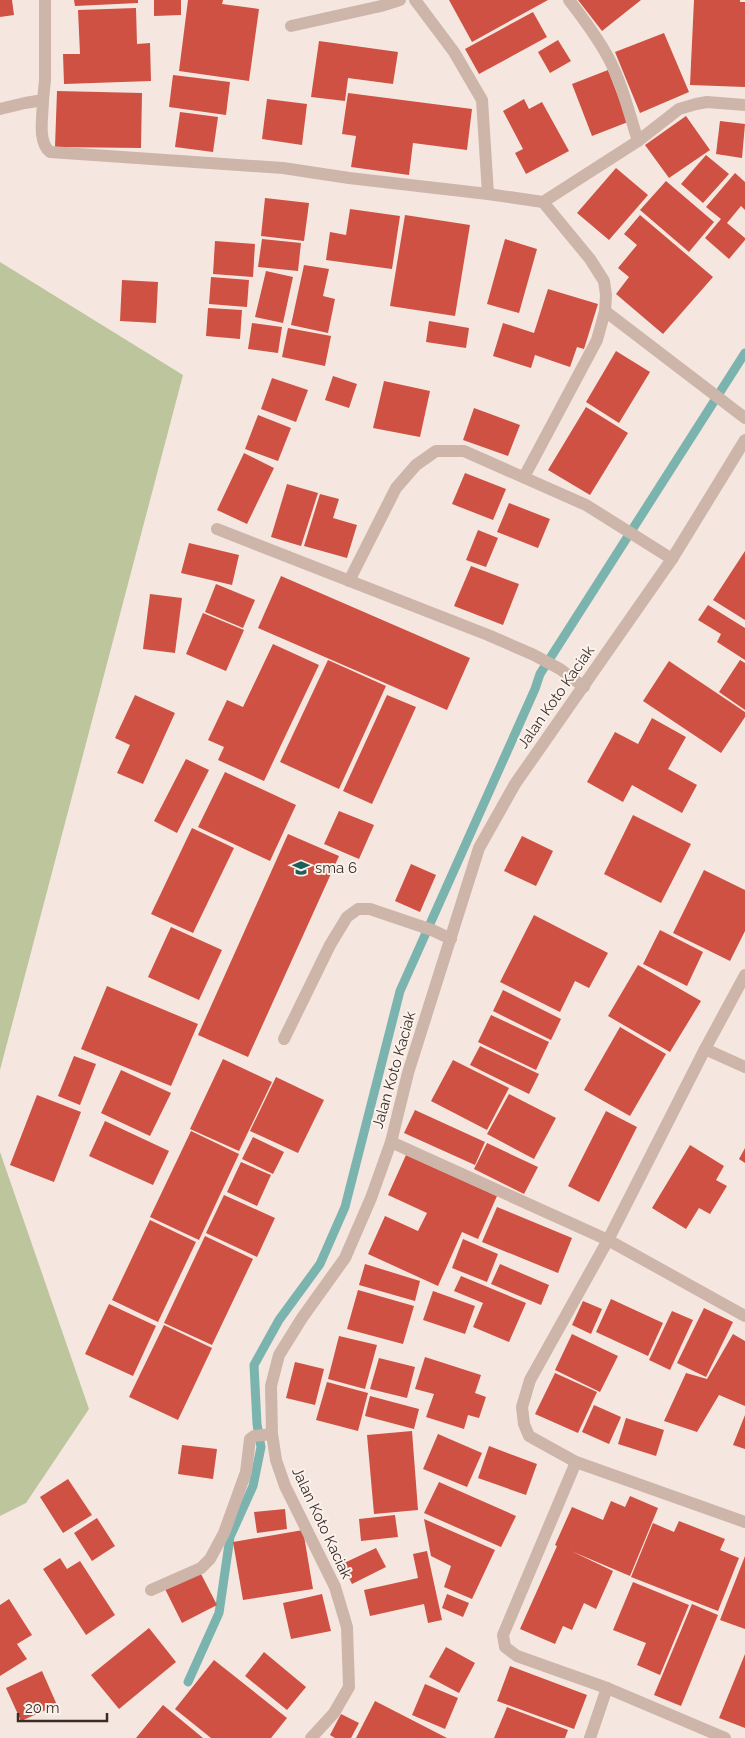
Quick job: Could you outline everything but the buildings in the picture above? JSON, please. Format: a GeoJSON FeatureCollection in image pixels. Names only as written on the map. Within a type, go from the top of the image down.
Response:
{"type":"FeatureCollection","features":[{"type":"Feature","properties":{"kind":"street"},"geometry":{"type":"LineString","coordinates":[[45,0],[45,80],[42,138],[43,144],[50,152],[283,168],[544,202],[638,140],[680,109],[707,102],[745,105]]}},
{"type":"Feature","properties":{"kind":"street"},"geometry":{"type":"LineString","coordinates":[[291,26],[400,0]]}},
{"type":"Feature","properties":{"kind":"street"},"geometry":{"type":"LineString","coordinates":[[415,0],[454,52],[482,100],[488,194]]}},
{"type":"Feature","properties":{"kind":"street"},"geometry":{"type":"LineString","coordinates":[[569,0],[587,24],[608,58],[620,84],[638,140]]}},
{"type":"Feature","properties":{"kind":"street"},"geometry":{"type":"LineString","coordinates":[[0,110],[43,100]]}},
{"type":"Feature","properties":{"kind":"street"},"geometry":{"type":"LineString","coordinates":[[524,477],[597,340],[605,311],[606,295],[604,282],[590,259],[544,202]]}},
{"type":"Feature","properties":{"kind":"street"},"geometry":{"type":"LineString","coordinates":[[605,311],[741,415]]}},
{"type":"Feature","properties":{"kind":"street","name":"Jalan Koto Kaciak"},"geometry":{"type":"LineString","coordinates":[[311,1738],[334,1713],[349,1687],[347,1627],[335,1587],[285,1486],[276,1460],[264,1435],[279,1355],[302,1318],[345,1258],[371,1198],[391,1142],[408,1073],[480,848],[515,784],[672,559],[745,440]]}},
{"type":"Feature","properties":{"kind":"street"},"geometry":{"type":"LineString","coordinates":[[349,581],[396,488],[416,465],[436,451],[464,452],[586,505],[672,559]]}},
{"type":"Feature","properties":{"kind":"street"},"geometry":{"type":"LineString","coordinates":[[217,529],[534,655],[560,669],[584,687]]}},
{"type":"Feature","properties":{"kind":"street"},"geometry":{"type":"LineString","coordinates":[[284,1040],[330,945],[347,918],[358,909],[370,909],[451,939]]}},
{"type":"Feature","properties":{"kind":"street"},"geometry":{"type":"LineString","coordinates":[[745,975],[705,1049],[608,1240],[530,1380],[522,1407],[524,1424],[529,1436],[576,1462],[745,1522]]}},
{"type":"Feature","properties":{"kind":"street"},"geometry":{"type":"LineString","coordinates":[[705,1049],[745,1067]]}},
{"type":"Feature","properties":{"kind":"street"},"geometry":{"type":"LineString","coordinates":[[391,1142],[608,1240],[745,1316]]}},
{"type":"Feature","properties":{"kind":"street"},"geometry":{"type":"LineString","coordinates":[[151,1590],[201,1568],[210,1559],[224,1532],[246,1472],[250,1438],[264,1435]]}},
{"type":"Feature","properties":{"kind":"street"},"geometry":{"type":"LineString","coordinates":[[576,1462],[503,1635],[505,1647],[517,1656],[607,1688],[725,1738]]}},
{"type":"Feature","properties":{"kind":"street"},"geometry":{"type":"LineString","coordinates":[[590,1738],[607,1688]]}},
{"type":"Feature","properties":{"kind":"green space"},"geometry":{"type":"Polygon","coordinates":[[[0,262],[183,375],[0,1070],[0,262]]]}},
{"type":"Feature","properties":{"kind":"green space"},"geometry":{"type":"Polygon","coordinates":[[[0,1152],[89,1409],[26,1503],[0,1516],[0,1152]]]}},
{"type":"Feature","properties":{"kind":"waterway"},"geometry":{"type":"LineString","coordinates":[[188,1682],[219,1613],[230,1537],[253,1486],[261,1447],[257,1424],[254,1365],[279,1320],[320,1264],[345,1207],[400,991],[540,674],[745,353]]}},
{"type":"Feature","properties":{"kind":"place","name":"sma 6"},"geometry":{"type":"Point","coordinates":[301,868]}}]}
